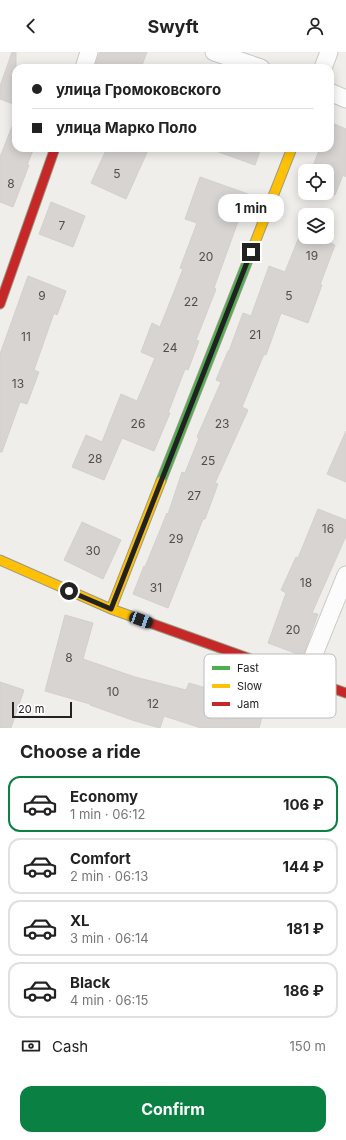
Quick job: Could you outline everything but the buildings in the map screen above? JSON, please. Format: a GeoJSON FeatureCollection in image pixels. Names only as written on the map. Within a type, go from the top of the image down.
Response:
{"type":"FeatureCollection","features":[{"type":"Feature","properties":{"kind":"street"},"geometry":{"type":"LineString","coordinates":[[85,64],[89,52]]}},
{"type":"Feature","properties":{"kind":"street"},"geometry":{"type":"LineString","coordinates":[[214,52],[249,64]]}},
{"type":"Feature","properties":{"kind":"street"},"geometry":{"type":"LineString","coordinates":[[324,64],[329,52]]}},
{"type":"Feature","properties":{"kind":"street"},"geometry":{"type":"LineString","coordinates":[[334,94],[346,98]]}},
{"type":"Feature","properties":{"kind":"street"},"geometry":{"type":"LineString","coordinates":[[0,304],[54,152]]}},
{"type":"Feature","properties":{"kind":"street"},"geometry":{"type":"LineString","coordinates":[[111,609],[290,152]]}},
{"type":"Feature","properties":{"kind":"street"},"geometry":{"type":"LineString","coordinates":[[0,560],[111,609],[235,654]]}},
{"type":"Feature","properties":{"kind":"street"},"geometry":{"type":"LineString","coordinates":[[314,654],[346,575]]}},
{"type":"Feature","properties":{"kind":"street"},"geometry":{"type":"LineString","coordinates":[[336,690],[346,693]]}},
{"type":"Feature","properties":{"kind":"traffic: fast"},"geometry":{"type":"LineString","coordinates":[[161,481],[252,250]]}},
{"type":"Feature","properties":{"kind":"traffic: slow"},"geometry":{"type":"LineString","coordinates":[[252,250],[290,152]]}},
{"type":"Feature","properties":{"kind":"traffic: slow"},"geometry":{"type":"LineString","coordinates":[[111,609],[161,481]]}},
{"type":"Feature","properties":{"kind":"traffic: slow"},"geometry":{"type":"LineString","coordinates":[[0,560],[111,609],[139,619]]}},
{"type":"Feature","properties":{"kind":"traffic: jam"},"geometry":{"type":"LineString","coordinates":[[0,304],[54,152]]}},
{"type":"Feature","properties":{"kind":"traffic: jam"},"geometry":{"type":"LineString","coordinates":[[139,619],[237,654]]}},
{"type":"Feature","properties":{"kind":"traffic: jam"},"geometry":{"type":"LineString","coordinates":[[336,689],[346,693]]}},
{"type":"Feature","properties":{"kind":"route"},"geometry":{"type":"LineString","coordinates":[[69,591],[111,609],[251,252]]}}]}
